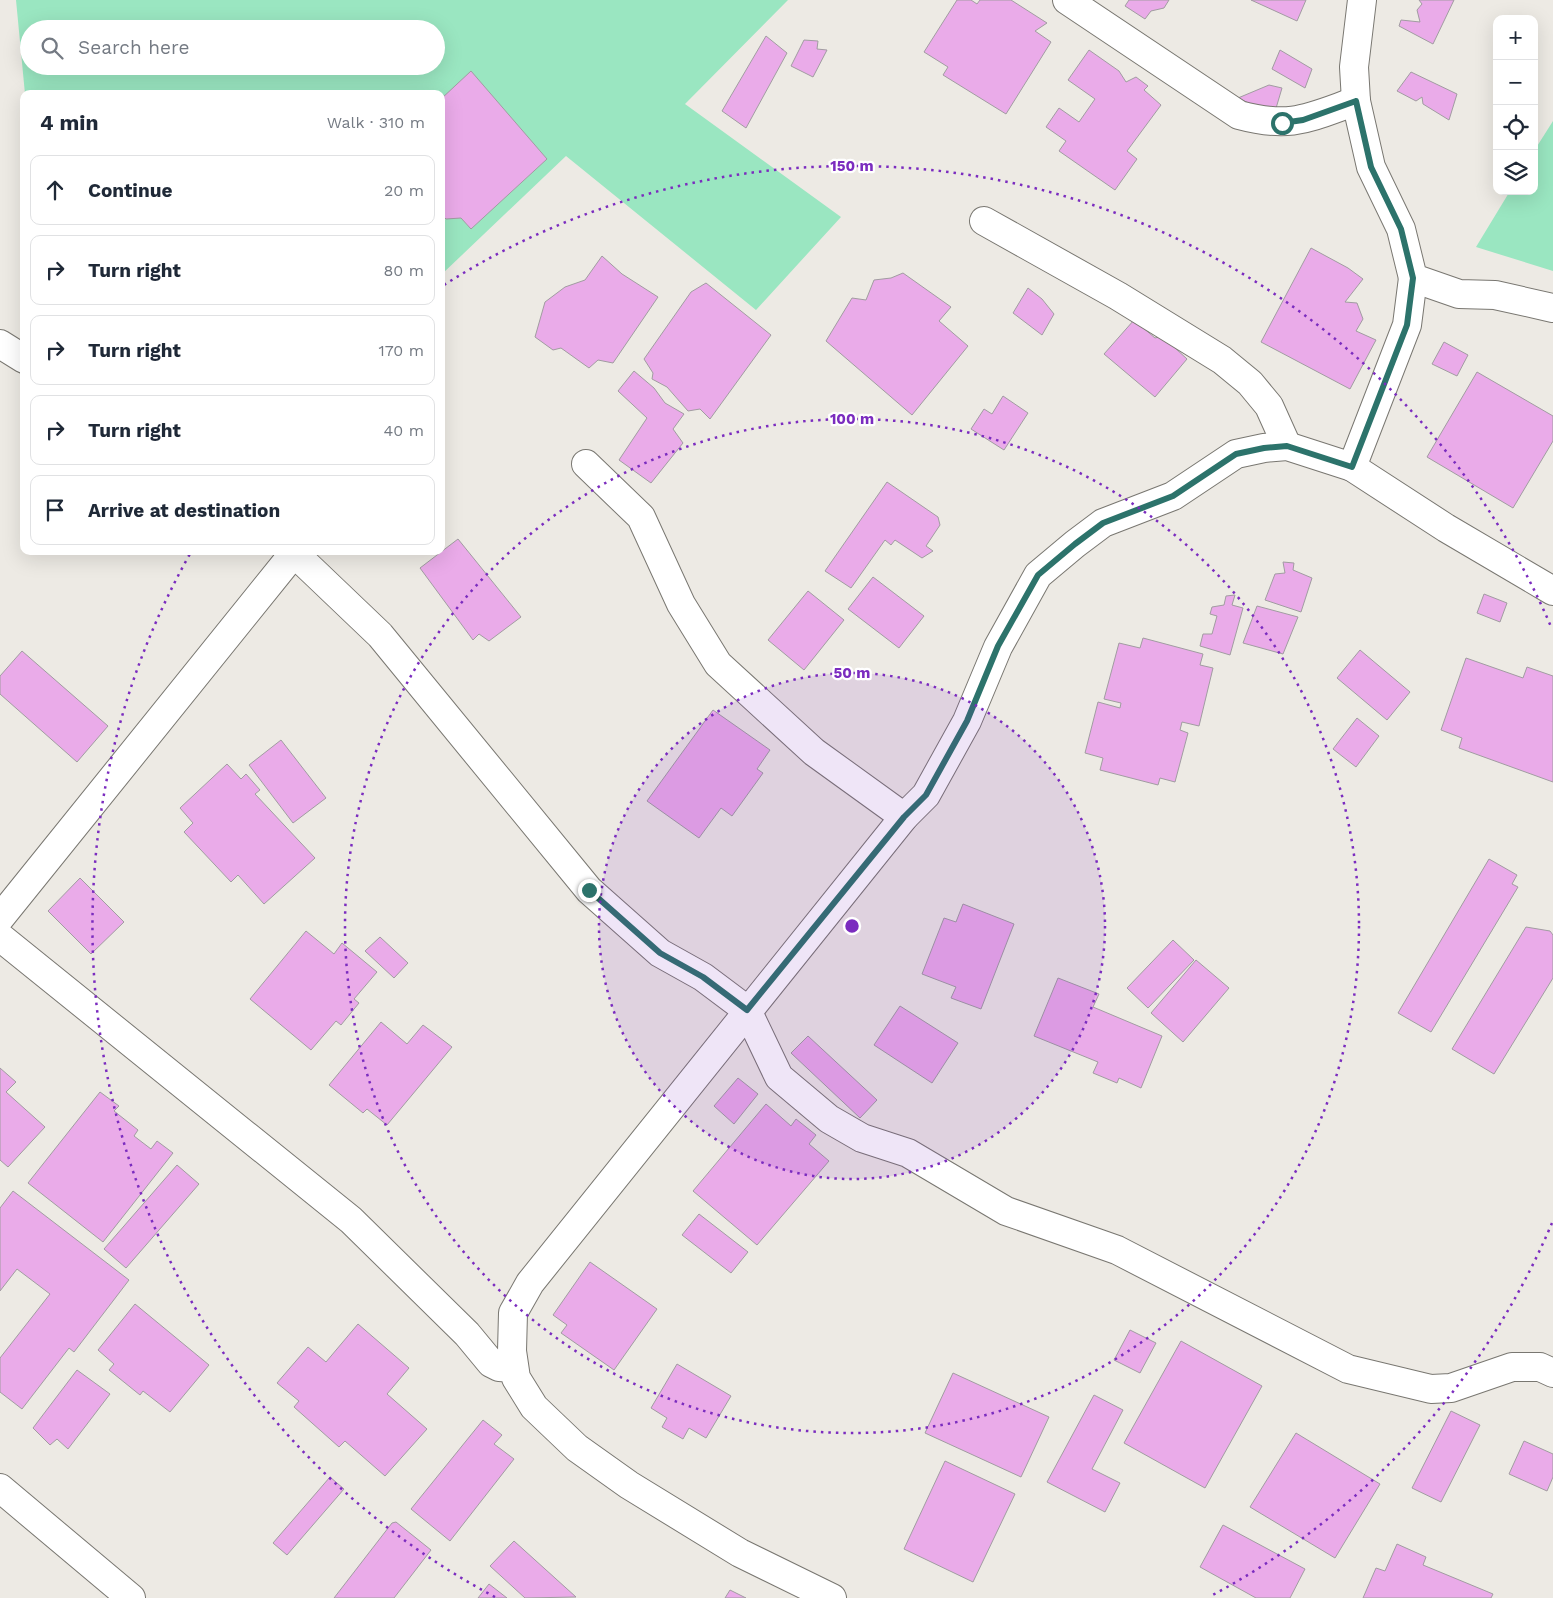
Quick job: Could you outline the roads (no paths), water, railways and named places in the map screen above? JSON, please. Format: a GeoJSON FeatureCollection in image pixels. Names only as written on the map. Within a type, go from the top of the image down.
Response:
{"type":"FeatureCollection","features":[{"type":"Feature","properties":{"kind":"street"},"geometry":{"type":"LineString","coordinates":[[1067,0],[1239,115],[1263,122],[1282,123],[1303,120],[1356,101]]}},
{"type":"Feature","properties":{"kind":"street"},"geometry":{"type":"LineString","coordinates":[[1352,467],[1407,325],[1413,278],[1401,229],[1371,167],[1356,101],[1354,67],[1362,0]]}},
{"type":"Feature","properties":{"kind":"street"},"geometry":{"type":"LineString","coordinates":[[984,220],[1118,296],[1222,360],[1250,383],[1269,406],[1287,446]]}},
{"type":"Feature","properties":{"kind":"street"},"geometry":{"type":"LineString","coordinates":[[1413,278],[1459,294],[1495,295],[1553,308]]}},
{"type":"Feature","properties":{"kind":"street"},"geometry":{"type":"LineString","coordinates":[[0,344],[20,356]]}},
{"type":"Feature","properties":{"kind":"street"},"geometry":{"type":"LineString","coordinates":[[832,1598],[740,1553],[630,1485],[577,1448],[534,1407],[516,1378],[512,1350],[513,1314],[530,1283],[638,1150],[747,1010],[904,817],[926,795],[967,721],[998,646],[1038,575],[1103,523],[1173,496],[1236,454],[1264,448],[1287,446],[1352,467],[1446,528],[1553,591]]}},
{"type":"Feature","properties":{"kind":"street"},"geometry":{"type":"LineString","coordinates":[[586,464],[640,517],[681,604],[718,664],[814,752],[904,817]]}},
{"type":"Feature","properties":{"kind":"street"},"geometry":{"type":"LineString","coordinates":[[0,918],[291,555]]}},
{"type":"Feature","properties":{"kind":"street"},"geometry":{"type":"LineString","coordinates":[[296,555],[380,635],[589,890],[660,953],[703,977],[747,1010],[779,1077],[829,1119],[862,1138],[908,1153],[1006,1211],[1117,1250],[1348,1368],[1431,1390],[1451,1388],[1512,1366],[1540,1367],[1553,1373]]}},
{"type":"Feature","properties":{"kind":"street"},"geometry":{"type":"LineString","coordinates":[[0,937],[351,1220],[467,1334],[492,1363],[499,1367],[514,1368]]}},
{"type":"Feature","properties":{"kind":"street"},"geometry":{"type":"LineString","coordinates":[[0,1488],[131,1598]]}}]}
